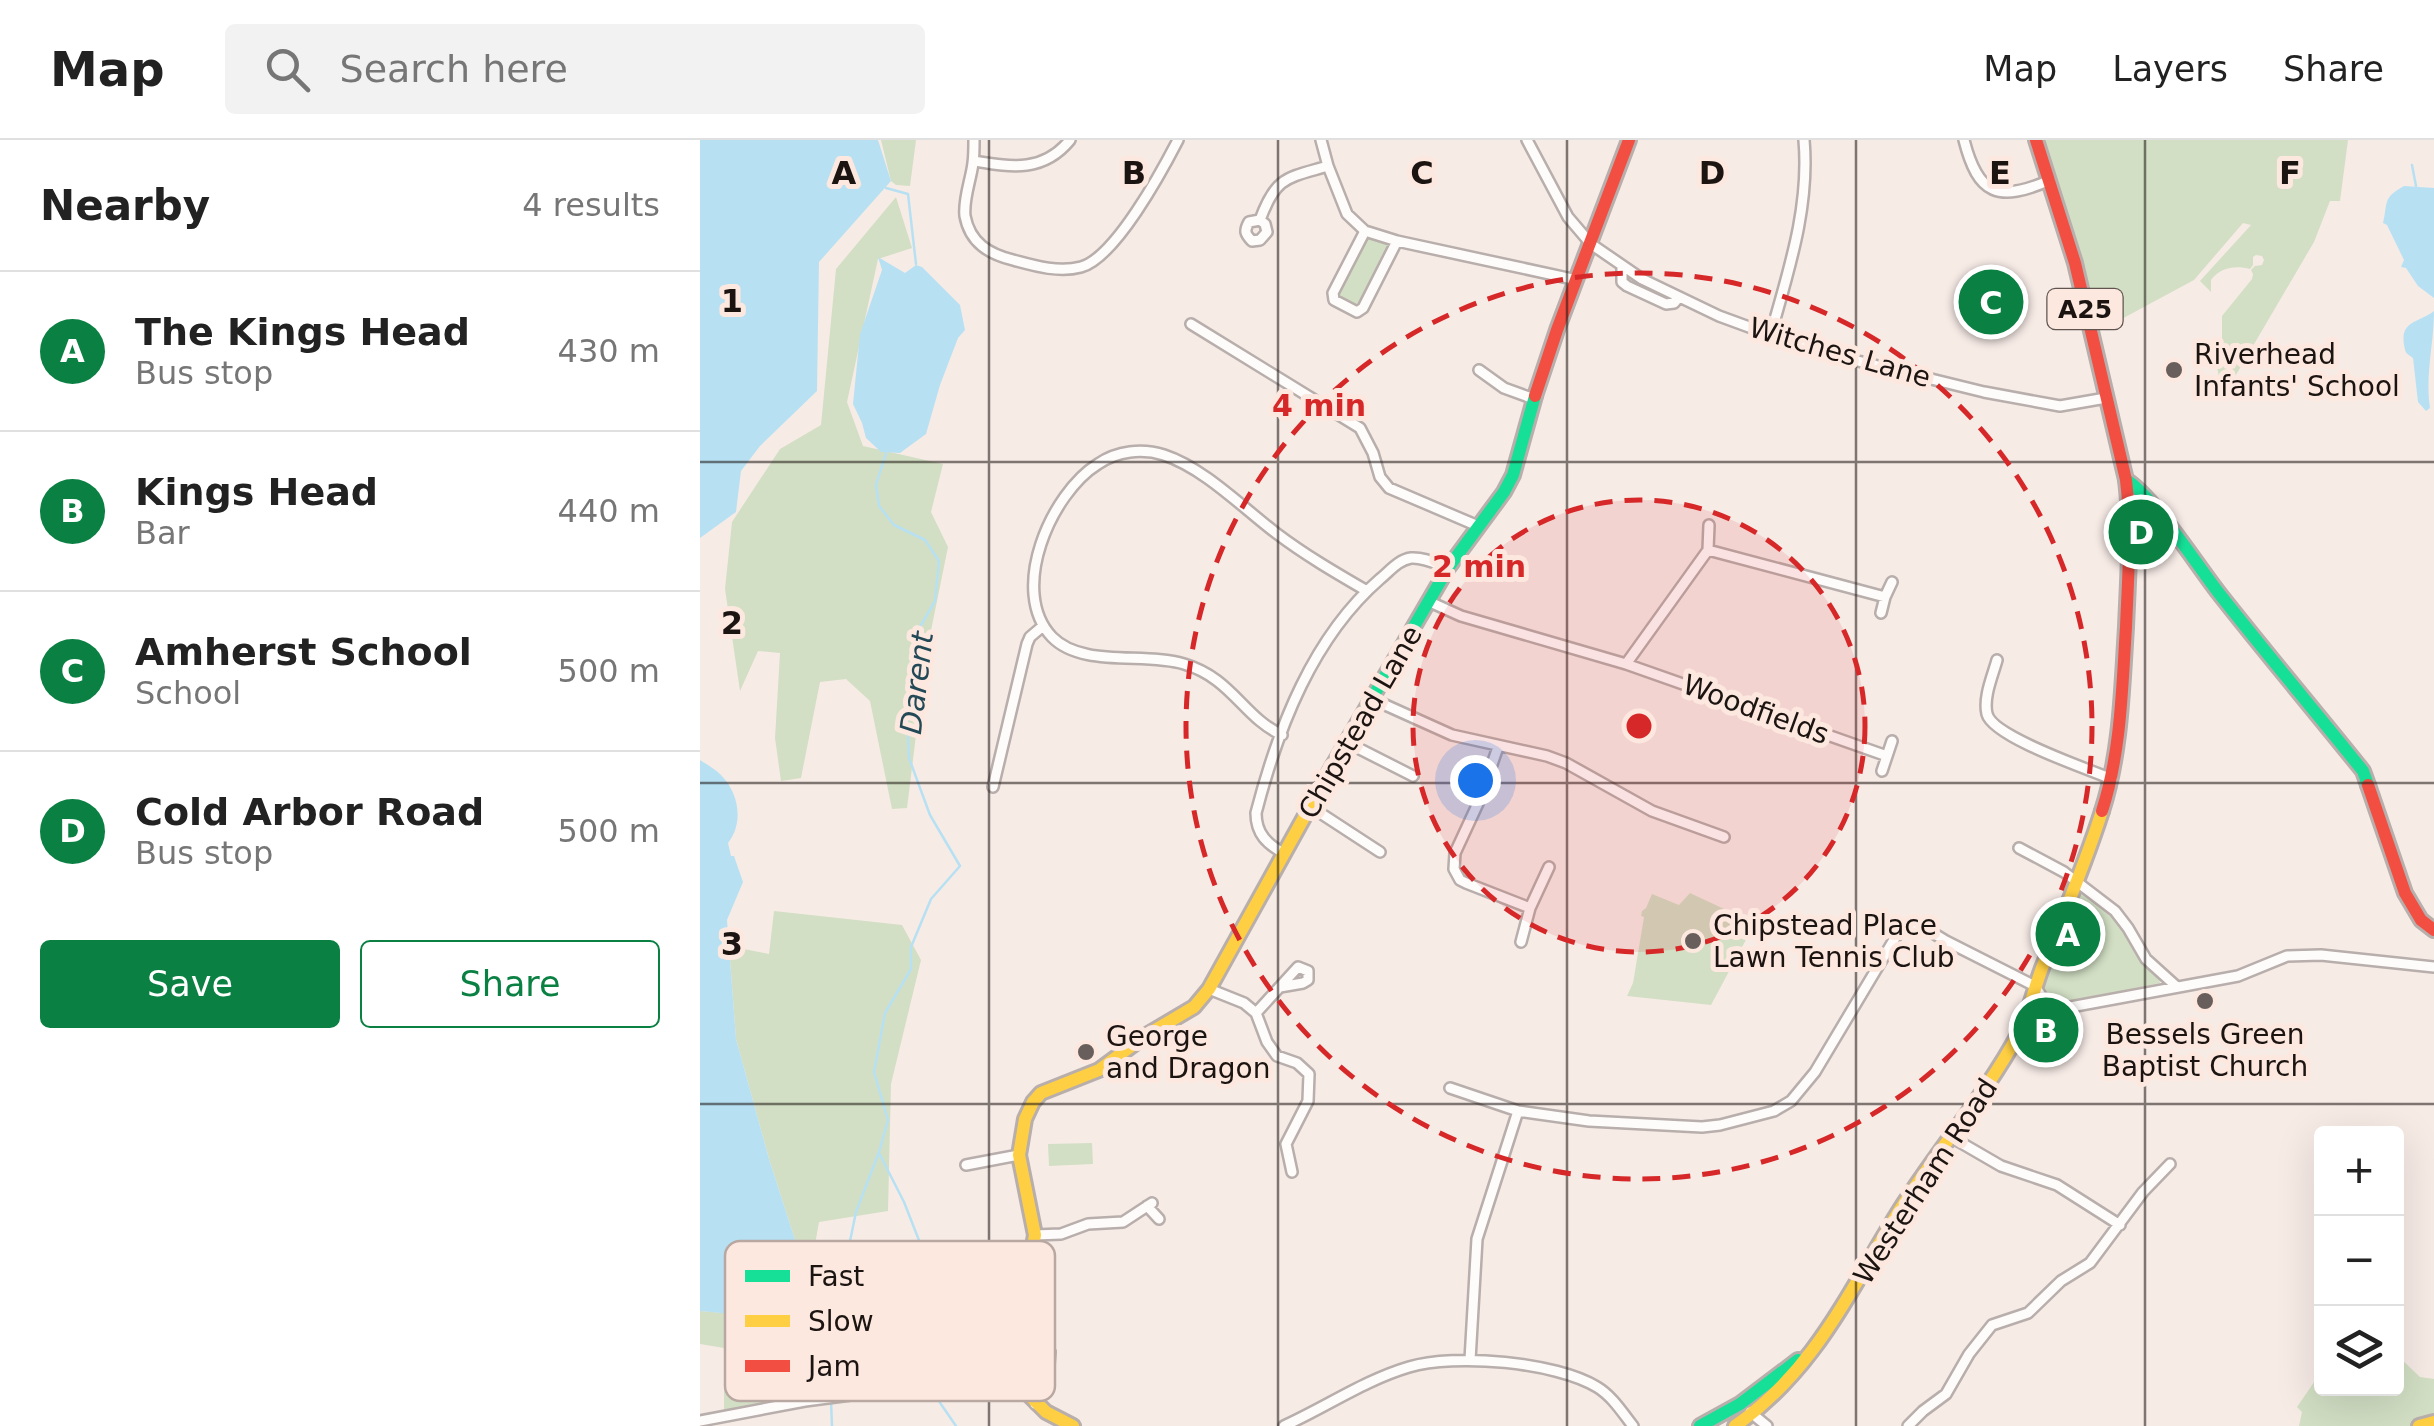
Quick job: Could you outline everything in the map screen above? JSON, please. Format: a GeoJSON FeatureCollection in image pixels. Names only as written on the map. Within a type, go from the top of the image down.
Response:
{"type":"FeatureCollection","features":[{"type":"Feature","properties":{"kind":"main road","name":"Chipstead Lane"},"geometry":{"type":"LineString","coordinates":[[1020,1155],[1028,1111],[1040,1093],[1099,1070],[1194,1007],[1220,972],[1346,742],[1448,568],[1513,474],[1534,399],[1629,140]]}},
{"type":"Feature","properties":{"kind":"main road","name":"A25"},"geometry":{"type":"LineString","coordinates":[[2036,140],[2075,262],[2126,480]]}},
{"type":"Feature","properties":{"kind":"main road","name":"Westerham Road"},"geometry":{"type":"LineString","coordinates":[[1735,1426],[1786,1383],[1810,1352],[2021,1029],[2112,779],[2122,697],[2130,546],[2126,480]]}},
{"type":"Feature","properties":{"kind":"main road"},"geometry":{"type":"LineString","coordinates":[[2126,480],[2150,504],[2362,770],[2405,893],[2421,920],[2434,930]]}},
{"type":"Feature","properties":{"kind":"main road"},"geometry":{"type":"LineString","coordinates":[[1020,1155],[1034,1241]]}},
{"type":"Feature","properties":{"kind":"main road","name":"Westerham Road"},"geometry":{"type":"LineString","coordinates":[[1700,1426],[1740,1404],[1810,1352]]}},
{"type":"Feature","properties":{"kind":"main road"},"geometry":{"type":"LineString","coordinates":[[1033,1401],[1050,1417],[1073,1426]]}},
{"type":"Feature","properties":{"kind":"main road"},"geometry":{"type":"LineString","coordinates":[[2419,1426],[2434,1422]]}},
{"type":"Feature","properties":{"kind":"street"},"geometry":{"type":"LineString","coordinates":[[974,140],[965,207],[968,229],[978,244],[1004,258],[1064,270],[1091,264],[1115,239],[1141,204],[1178,140]]}},
{"type":"Feature","properties":{"kind":"street"},"geometry":{"type":"LineString","coordinates":[[974,161],[1035,164],[1057,154],[1070,140]]}},
{"type":"Feature","properties":{"kind":"street"},"geometry":{"type":"LineString","coordinates":[[1321,140],[1347,214],[1365,231],[1577,280]]}},
{"type":"Feature","properties":{"kind":"street","name":"Witches Lane"},"geometry":{"type":"LineString","coordinates":[[1527,140],[1568,218],[1591,244],[1678,297],[1770,336],[1848,359],[2032,402],[2060,406],[2106,398]]}},
{"type":"Feature","properties":{"kind":"street"},"geometry":{"type":"LineString","coordinates":[[1770,336],[1802,216],[1804,140]]}},
{"type":"Feature","properties":{"kind":"street"},"geometry":{"type":"LineString","coordinates":[[1964,140],[1980,182],[1993,190],[2021,192],[2050,180]]}},
{"type":"Feature","properties":{"kind":"street"},"geometry":{"type":"LineString","coordinates":[[1260,220],[1284,179],[1328,166]]}},
{"type":"Feature","properties":{"kind":"street"},"geometry":{"type":"LineString","coordinates":[[1365,231],[1333,293],[1334,300],[1358,312],[1364,308],[1397,241]]}},
{"type":"Feature","properties":{"kind":"street"},"geometry":{"type":"LineString","coordinates":[[1192,324],[1360,428],[1388,488],[1478,526]]}},
{"type":"Feature","properties":{"kind":"street"},"geometry":{"type":"LineString","coordinates":[[1479,370],[1504,388],[1534,399]]}},
{"type":"Feature","properties":{"kind":"street"},"geometry":{"type":"LineString","coordinates":[[1282,734],[1264,724],[1222,682],[1188,665],[1076,652],[1061,645],[1043,626],[1033,598],[1038,556],[1048,526],[1086,474],[1110,458],[1136,451],[1160,454],[1188,467],[1295,547],[1367,590]]}},
{"type":"Feature","properties":{"kind":"street"},"geometry":{"type":"LineString","coordinates":[[1626,664],[1708,550],[1709,525]]}},
{"type":"Feature","properties":{"kind":"street"},"geometry":{"type":"LineString","coordinates":[[1708,550],[1886,597]]}},
{"type":"Feature","properties":{"kind":"street"},"geometry":{"type":"LineString","coordinates":[[1285,854],[1266,840],[1256,824],[1259,802],[1301,685],[1354,604],[1400,562],[1419,558],[1448,568]]}},
{"type":"Feature","properties":{"kind":"street"},"geometry":{"type":"LineString","coordinates":[[1881,613],[1892,582]]}},
{"type":"Feature","properties":{"kind":"street","name":"Woodfields"},"geometry":{"type":"LineString","coordinates":[[1430,602],[1461,616],[1626,664],[1887,756]]}},
{"type":"Feature","properties":{"kind":"street"},"geometry":{"type":"LineString","coordinates":[[992,788],[1027,644],[1043,626]]}},
{"type":"Feature","properties":{"kind":"street"},"geometry":{"type":"LineString","coordinates":[[1997,660],[1987,696],[1987,716],[1997,729],[2112,779]]}},
{"type":"Feature","properties":{"kind":"street"},"geometry":{"type":"LineString","coordinates":[[1372,698],[1452,735],[1566,763],[1652,811],[1724,837]]}},
{"type":"Feature","properties":{"kind":"street"},"geometry":{"type":"LineString","coordinates":[[1882,771],[1892,741]]}},
{"type":"Feature","properties":{"kind":"street"},"geometry":{"type":"LineString","coordinates":[[1346,742],[1413,776]]}},
{"type":"Feature","properties":{"kind":"street"},"geometry":{"type":"LineString","coordinates":[[1498,747],[1455,853],[1454,869],[1466,884],[1530,908]]}},
{"type":"Feature","properties":{"kind":"street"},"geometry":{"type":"LineString","coordinates":[[1311,806],[1380,852]]}},
{"type":"Feature","properties":{"kind":"street"},"geometry":{"type":"LineString","coordinates":[[2019,848],[2077,881],[2115,911],[2146,959],[2177,986]]}},
{"type":"Feature","properties":{"kind":"street"},"geometry":{"type":"LineString","coordinates":[[1520,942],[1549,866]]}},
{"type":"Feature","properties":{"kind":"street"},"geometry":{"type":"LineString","coordinates":[[1450,1088],[1518,1112],[1590,1121],[1702,1127],[1774,1110],[1791,1101],[1815,1072],[1895,938],[1910,923],[2035,986],[2052,1012]]}},
{"type":"Feature","properties":{"kind":"street"},"geometry":{"type":"LineString","coordinates":[[2021,1029],[2052,1012],[2238,976],[2288,956],[2321,955],[2434,966]]}},
{"type":"Feature","properties":{"kind":"street"},"geometry":{"type":"LineString","coordinates":[[1256,1013],[1280,987]]}},
{"type":"Feature","properties":{"kind":"street"},"geometry":{"type":"LineString","coordinates":[[1209,989],[1256,1013],[1277,1056],[1297,1063],[1309,1074],[1308,1100],[1286,1144],[1292,1172]]}},
{"type":"Feature","properties":{"kind":"street"},"geometry":{"type":"LineString","coordinates":[[1470,1360],[1476,1239],[1518,1112]]}},
{"type":"Feature","properties":{"kind":"street"},"geometry":{"type":"LineString","coordinates":[[1951,1137],[2000,1166],[2057,1185],[2120,1225]]}},
{"type":"Feature","properties":{"kind":"street"},"geometry":{"type":"LineString","coordinates":[[966,1165],[1020,1155]]}},
{"type":"Feature","properties":{"kind":"street"},"geometry":{"type":"LineString","coordinates":[[1908,1426],[1946,1394],[1992,1324],[2028,1312],[2061,1281],[2090,1263],[2143,1192],[2170,1164]]}},
{"type":"Feature","properties":{"kind":"street"},"geometry":{"type":"LineString","coordinates":[[1035,1235],[1062,1234],[1088,1224],[1122,1222],[1150,1204],[1159,1219]]}},
{"type":"Feature","properties":{"kind":"street"},"geometry":{"type":"LineString","coordinates":[[1284,1426],[1410,1366],[1470,1360],[1550,1370],[1598,1388],[1633,1426]]}},
{"type":"Feature","properties":{"kind":"street"},"geometry":{"type":"LineString","coordinates":[[700,1421],[813,1401]]}},
{"type":"Feature","properties":{"kind":"street"},"geometry":{"type":"LineString","coordinates":[[1740,1404],[1767,1426]]}},
{"type":"Feature","properties":{"kind":"green space"},"geometry":{"type":"Polygon","coordinates":[[[881,140],[916,140],[910,186],[891,181],[881,140]]]}},
{"type":"Feature","properties":{"kind":"green space"},"geometry":{"type":"Polygon","coordinates":[[[2035,140],[2348,140],[2340,201],[2330,201],[2314,242],[2223,397],[2215,357],[2222,340],[2222,316],[2252,279],[2251,270],[2264,260],[2256,255],[2250,269],[2234,267],[2219,272],[2211,280],[2211,292],[2200,281],[2251,225],[2243,223],[2194,280],[2090,336],[2035,140]]]}},
{"type":"Feature","properties":{"kind":"green space"},"geometry":{"type":"Polygon","coordinates":[[[896,197],[912,248],[878,259],[847,402],[863,446],[943,464],[931,512],[948,547],[926,655],[907,808],[892,809],[870,701],[846,679],[820,682],[801,778],[781,781],[775,738],[780,653],[758,651],[740,691],[725,589],[732,522],[780,449],[821,425],[836,269],[896,197]]]}},
{"type":"Feature","properties":{"kind":"green space"},"geometry":{"type":"Polygon","coordinates":[[[1368,238],[1388,245],[1357,307],[1338,297],[1368,238]]]}},
{"type":"Feature","properties":{"kind":"green space"},"geometry":{"type":"Polygon","coordinates":[[[2079,891],[2112,916],[2160,983],[2058,1004],[2047,1000],[2044,985],[2079,891]]]}},
{"type":"Feature","properties":{"kind":"green space","name":"Chipstead Place Lawn Tennis Club"},"geometry":{"type":"Polygon","coordinates":[[[1690,893],[1756,921],[1711,1005],[1627,996],[1633,983],[1642,911],[1652,894],[1679,905],[1690,893]]]}},
{"type":"Feature","properties":{"kind":"green space"},"geometry":{"type":"Polygon","coordinates":[[[774,911],[902,925],[921,960],[891,1084],[888,1211],[819,1222],[816,1241],[795,1241],[736,1039],[729,946],[769,954],[774,911]]]}},
{"type":"Feature","properties":{"kind":"green space"},"geometry":{"type":"Polygon","coordinates":[[[1092,1143],[1093,1164],[1049,1166],[1048,1144],[1092,1143]]]}},
{"type":"Feature","properties":{"kind":"green space"},"geometry":{"type":"Polygon","coordinates":[[[700,1311],[725,1313],[725,1401],[785,1401],[724,1414],[724,1348],[700,1344],[700,1311]]]}},
{"type":"Feature","properties":{"kind":"green space"},"geometry":{"type":"Polygon","coordinates":[[[2404,1362],[2420,1377],[2434,1379],[2434,1426],[2299,1426],[2302,1412],[2297,1407],[2314,1382],[2314,1396],[2404,1396],[2404,1362]]]}},
{"type":"Feature","properties":{"kind":"water"},"geometry":{"type":"Polygon","coordinates":[[[700,140],[878,140],[891,181],[819,262],[817,391],[760,446],[741,471],[736,512],[700,538],[700,140]]]}},
{"type":"Feature","properties":{"kind":"water"},"geometry":{"type":"Polygon","coordinates":[[[2404,186],[2434,188],[2434,298],[2401,267],[2404,260],[2383,223],[2389,198],[2404,186]]]}},
{"type":"Feature","properties":{"kind":"water"},"geometry":{"type":"Polygon","coordinates":[[[878,257],[905,273],[916,265],[922,267],[960,305],[965,330],[958,338],[940,385],[926,434],[900,453],[881,452],[866,438],[853,404],[860,334],[882,270],[878,257]]]}},
{"type":"Feature","properties":{"kind":"water"},"geometry":{"type":"Polygon","coordinates":[[[2434,311],[2430,408],[2426,411],[2418,402],[2413,358],[2406,351],[2404,337],[2408,326],[2434,311]]]}},
{"type":"Feature","properties":{"kind":"water"},"geometry":{"type":"Polygon","coordinates":[[[700,760],[727,782],[737,808],[736,826],[728,843],[743,882],[727,920],[736,1039],[795,1241],[725,1241],[725,1313],[700,1311],[700,760]]]}},
{"type":"Feature","properties":{"kind":"waterway"},"geometry":{"type":"LineString","coordinates":[[2412,165],[2416,186]]}},
{"type":"Feature","properties":{"kind":"waterway","name":"Darent"},"geometry":{"type":"LineString","coordinates":[[886,188],[908,194],[916,264]]}},
{"type":"Feature","properties":{"kind":"waterway","name":"Darent"},"geometry":{"type":"LineString","coordinates":[[850,1241],[888,1120],[874,1072],[885,1013],[911,969],[911,947],[931,899],[960,866],[930,815],[909,758],[907,713],[920,674],[917,632],[935,601],[939,561],[925,540],[894,525],[879,506],[876,485],[886,453]]}},
{"type":"Feature","properties":{"kind":"waterway"},"geometry":{"type":"LineString","coordinates":[[879,1153],[919,1241]]}},
{"type":"Feature","properties":{"kind":"waterway","name":"Darent"},"geometry":{"type":"LineString","coordinates":[[831,1401],[832,1426]]}},
{"type":"Feature","properties":{"kind":"waterway"},"geometry":{"type":"LineString","coordinates":[[939,1401],[956,1426]]}},
{"type":"Feature","properties":{"kind":"traffic: fast"},"geometry":{"type":"LineString","coordinates":[[1332,767],[1448,568],[1504,492],[1513,475],[1535,396]]}},
{"type":"Feature","properties":{"kind":"traffic: fast"},"geometry":{"type":"LineString","coordinates":[[2126,480],[2161,515],[2363,771],[2368,785]]}},
{"type":"Feature","properties":{"kind":"traffic: fast"},"geometry":{"type":"LineString","coordinates":[[1700,1426],[1740,1404],[1798,1360]]}},
{"type":"Feature","properties":{"kind":"traffic: slow"},"geometry":{"type":"LineString","coordinates":[[1034,1241],[1019,1155],[1025,1119],[1033,1102],[1041,1093],[1099,1070],[1194,1007],[1209,989],[1332,767]]}},
{"type":"Feature","properties":{"kind":"traffic: slow"},"geometry":{"type":"LineString","coordinates":[[1735,1426],[1787,1381],[1808,1356],[1911,1193],[2005,1057],[2026,1017],[2102,811]]}},
{"type":"Feature","properties":{"kind":"traffic: slow"},"geometry":{"type":"LineString","coordinates":[[1035,1401],[1046,1412],[1073,1426]]}},
{"type":"Feature","properties":{"kind":"traffic: slow"},"geometry":{"type":"LineString","coordinates":[[2419,1426],[2434,1422]]}},
{"type":"Feature","properties":{"kind":"traffic: jam"},"geometry":{"type":"LineString","coordinates":[[1535,396],[1629,140]]}},
{"type":"Feature","properties":{"kind":"traffic: jam"},"geometry":{"type":"LineString","coordinates":[[2036,140],[2075,263],[2126,480],[2129,553],[2122,697],[2113,766],[2102,811]]}},
{"type":"Feature","properties":{"kind":"traffic: jam"},"geometry":{"type":"LineString","coordinates":[[2368,785],[2405,893],[2421,920],[2434,930]]}},
{"type":"Feature","properties":{"kind":"place","name":"Amherst School"},"geometry":{"type":"Point","coordinates":[1991,302]}},
{"type":"Feature","properties":{"kind":"place","name":"Riverhead Infants' School"},"geometry":{"type":"Point","coordinates":[2174,370]}},
{"type":"Feature","properties":{"kind":"place","name":"Cold Arbor Road"},"geometry":{"type":"Point","coordinates":[2141,532]}},
{"type":"Feature","properties":{"kind":"place","name":"The Kings Head"},"geometry":{"type":"Point","coordinates":[2068,934]}},
{"type":"Feature","properties":{"kind":"place","name":"Chipstead Place Lawn Tennis Club"},"geometry":{"type":"Point","coordinates":[1693,941]}},
{"type":"Feature","properties":{"kind":"place","name":"Bessels Green Baptist Church"},"geometry":{"type":"Point","coordinates":[2205,1001]}},
{"type":"Feature","properties":{"kind":"place","name":"Kings Head"},"geometry":{"type":"Point","coordinates":[2046,1030]}},
{"type":"Feature","properties":{"kind":"place","name":"George and Dragon"},"geometry":{"type":"Point","coordinates":[1086,1052]}}]}
